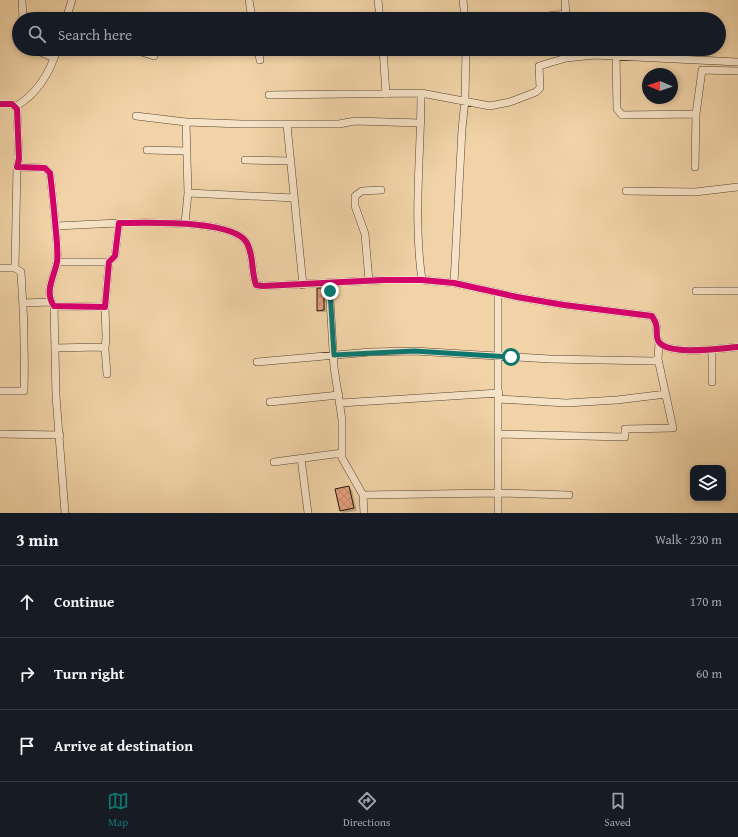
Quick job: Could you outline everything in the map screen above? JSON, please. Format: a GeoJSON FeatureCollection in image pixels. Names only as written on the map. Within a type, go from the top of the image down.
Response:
{"type":"FeatureCollection","features":[{"type":"Feature","properties":{"kind":"street"},"geometry":{"type":"LineString","coordinates":[[22,0],[23,12]]}},
{"type":"Feature","properties":{"kind":"street"},"geometry":{"type":"LineString","coordinates":[[68,12],[72,0]]}},
{"type":"Feature","properties":{"kind":"street"},"geometry":{"type":"LineString","coordinates":[[249,0],[251,12]]}},
{"type":"Feature","properties":{"kind":"street"},"geometry":{"type":"LineString","coordinates":[[378,0],[379,12]]}},
{"type":"Feature","properties":{"kind":"street"},"geometry":{"type":"LineString","coordinates":[[464,0],[465,12]]}},
{"type":"Feature","properties":{"kind":"street"},"geometry":{"type":"LineString","coordinates":[[565,0],[566,12]]}},
{"type":"Feature","properties":{"kind":"street"},"geometry":{"type":"LineString","coordinates":[[15,107],[27,100],[40,85],[54,58],[50,56]]}},
{"type":"Feature","properties":{"kind":"street"},"geometry":{"type":"LineString","coordinates":[[259,56],[260,60]]}},
{"type":"Feature","properties":{"kind":"street"},"geometry":{"type":"LineString","coordinates":[[383,56],[386,94]]}},
{"type":"Feature","properties":{"kind":"street"},"geometry":{"type":"LineString","coordinates":[[454,283],[462,129],[465,100],[466,56]]}},
{"type":"Feature","properties":{"kind":"street"},"geometry":{"type":"LineString","coordinates":[[269,95],[421,93],[465,100],[490,106],[510,102],[536,92],[540,88],[539,66],[566,58],[585,56]]}},
{"type":"Feature","properties":{"kind":"street"},"geometry":{"type":"LineString","coordinates":[[696,114],[622,115],[617,110],[616,56],[738,62]]}},
{"type":"Feature","properties":{"kind":"street"},"geometry":{"type":"LineString","coordinates":[[695,167],[696,114],[702,70],[738,71]]}},
{"type":"Feature","properties":{"kind":"street"},"geometry":{"type":"LineString","coordinates":[[421,93],[421,123],[417,191],[419,261],[422,280]]}},
{"type":"Feature","properties":{"kind":"street"},"geometry":{"type":"LineString","coordinates":[[0,104],[12,104],[17,109],[19,159],[17,167],[15,268]]}},
{"type":"Feature","properties":{"kind":"street"},"geometry":{"type":"LineString","coordinates":[[136,116],[186,122],[287,125],[339,124],[355,121],[421,123]]}},
{"type":"Feature","properties":{"kind":"street"},"geometry":{"type":"LineString","coordinates":[[185,223],[188,193],[186,122]]}},
{"type":"Feature","properties":{"kind":"street"},"geometry":{"type":"LineString","coordinates":[[287,125],[303,285]]}},
{"type":"Feature","properties":{"kind":"street"},"geometry":{"type":"LineString","coordinates":[[147,150],[186,151]]}},
{"type":"Feature","properties":{"kind":"street"},"geometry":{"type":"LineString","coordinates":[[245,160],[291,161]]}},
{"type":"Feature","properties":{"kind":"street"},"geometry":{"type":"LineString","coordinates":[[17,167],[45,168],[50,173],[56,226],[57,262],[53,270],[50,289],[65,513]]}},
{"type":"Feature","properties":{"kind":"street"},"geometry":{"type":"LineString","coordinates":[[626,191],[696,192],[738,188]]}},
{"type":"Feature","properties":{"kind":"street"},"geometry":{"type":"LineString","coordinates":[[369,280],[364,234],[355,206],[355,196],[362,191],[381,190]]}},
{"type":"Feature","properties":{"kind":"street"},"geometry":{"type":"LineString","coordinates":[[188,193],[294,198]]}},
{"type":"Feature","properties":{"kind":"street"},"geometry":{"type":"LineString","coordinates":[[56,226],[120,223],[185,223],[220,229],[241,236],[247,242],[251,252],[253,277],[256,285],[303,285],[369,280],[422,280],[454,283],[564,305],[652,316],[656,324],[659,342],[658,359],[673,428],[625,429],[625,437],[499,434]]}},
{"type":"Feature","properties":{"kind":"street"},"geometry":{"type":"LineString","coordinates":[[57,262],[109,262],[116,256],[120,223]]}},
{"type":"Feature","properties":{"kind":"street"},"geometry":{"type":"LineString","coordinates":[[107,374],[104,349],[106,337],[105,307],[109,262]]}},
{"type":"Feature","properties":{"kind":"street"},"geometry":{"type":"LineString","coordinates":[[0,268],[15,268],[20,272],[23,303],[24,391],[0,391]]}},
{"type":"Feature","properties":{"kind":"street"},"geometry":{"type":"LineString","coordinates":[[329,282],[334,355],[340,403],[342,458],[363,495],[364,513]]}},
{"type":"Feature","properties":{"kind":"street"},"geometry":{"type":"LineString","coordinates":[[696,291],[738,291]]}},
{"type":"Feature","properties":{"kind":"street"},"geometry":{"type":"LineString","coordinates":[[498,293],[498,513]]}},
{"type":"Feature","properties":{"kind":"street"},"geometry":{"type":"LineString","coordinates":[[23,303],[105,307]]}},
{"type":"Feature","properties":{"kind":"street"},"geometry":{"type":"LineString","coordinates":[[659,342],[664,347],[675,349],[738,347]]}},
{"type":"Feature","properties":{"kind":"street"},"geometry":{"type":"LineString","coordinates":[[55,348],[100,347],[104,349]]}},
{"type":"Feature","properties":{"kind":"street"},"geometry":{"type":"LineString","coordinates":[[712,349],[712,382]]}},
{"type":"Feature","properties":{"kind":"street"},"geometry":{"type":"LineString","coordinates":[[256,362],[334,355],[414,351],[498,356],[639,361],[654,361],[658,359]]}},
{"type":"Feature","properties":{"kind":"street"},"geometry":{"type":"LineString","coordinates":[[340,403],[499,396],[566,403],[617,400],[666,394]]}},
{"type":"Feature","properties":{"kind":"street"},"geometry":{"type":"LineString","coordinates":[[270,402],[339,395]]}},
{"type":"Feature","properties":{"kind":"street"},"geometry":{"type":"LineString","coordinates":[[0,434],[60,435]]}},
{"type":"Feature","properties":{"kind":"street"},"geometry":{"type":"LineString","coordinates":[[274,462],[342,453]]}},
{"type":"Feature","properties":{"kind":"street"},"geometry":{"type":"LineString","coordinates":[[301,458],[308,513]]}},
{"type":"Feature","properties":{"kind":"street"},"geometry":{"type":"LineString","coordinates":[[363,495],[499,493],[569,495]]}},
{"type":"Feature","properties":{"kind":"building"},"geometry":{"type":"Polygon","coordinates":[[[317,288],[324,288],[324,310],[317,311],[317,288]]]}},
{"type":"Feature","properties":{"kind":"building"},"geometry":{"type":"Polygon","coordinates":[[[349,486],[354,508],[340,511],[335,489],[349,486]]]}},
{"type":"Feature","properties":{"kind":"cycle path"},"geometry":{"type":"LineString","coordinates":[[0,104],[12,104],[17,109],[19,159],[17,167],[45,168],[50,173],[57,253],[57,262],[50,290],[51,301],[54,306],[105,307],[109,262],[115,256],[119,223],[188,224],[208,226],[239,235],[247,243],[249,248],[256,285],[263,286],[383,280],[422,280],[454,283],[517,297],[564,305],[652,316],[656,324],[657,338],[659,342],[673,349],[709,350],[738,347]]}},
{"type":"Feature","properties":{"kind":"route"},"geometry":{"type":"LineString","coordinates":[[330,291],[334,355],[414,351],[511,357]]}}]}
